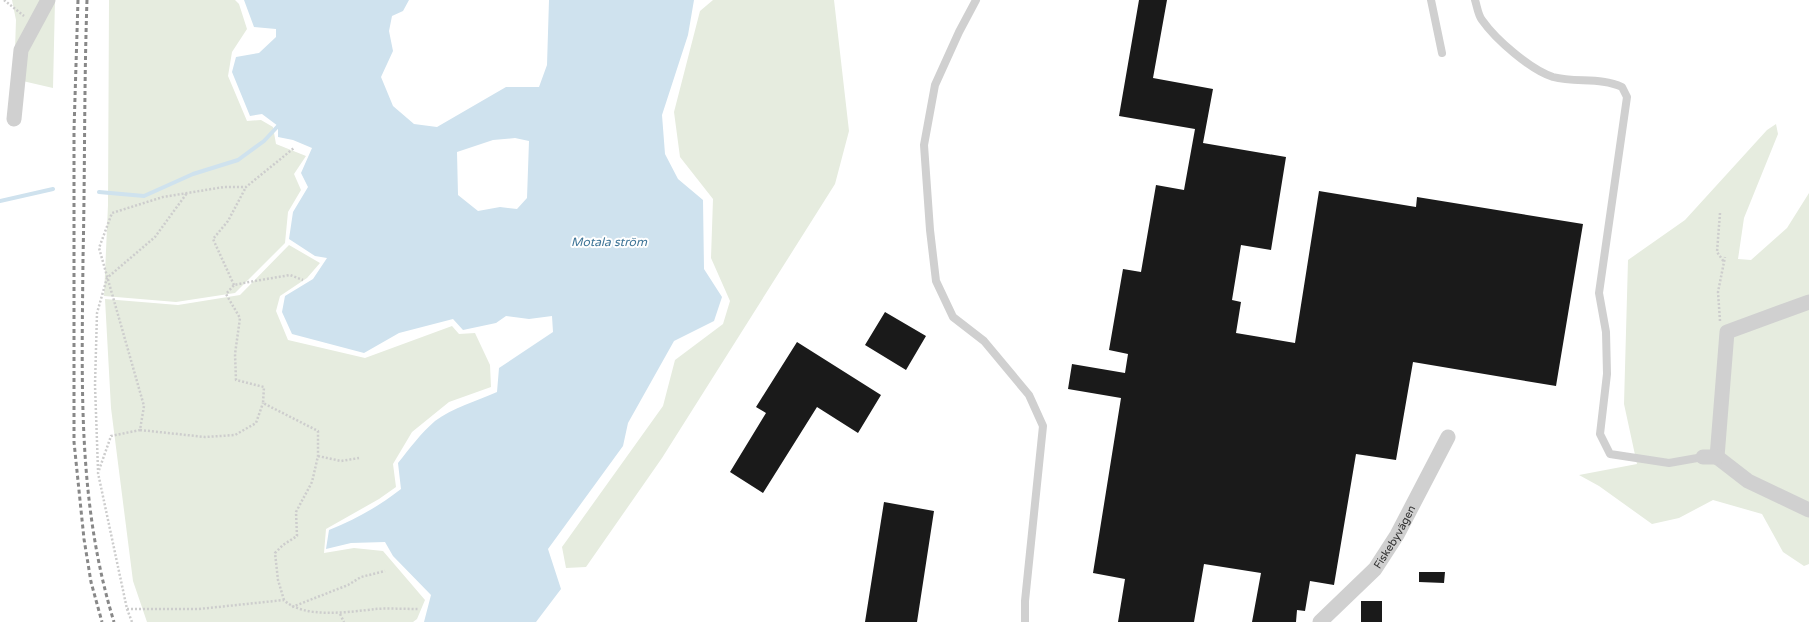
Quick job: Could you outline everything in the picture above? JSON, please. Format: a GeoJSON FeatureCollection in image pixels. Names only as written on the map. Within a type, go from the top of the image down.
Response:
{"type":"FeatureCollection","features":[{"type":"Feature","properties":{"kind":"street"},"geometry":{"type":"LineString","coordinates":[[14,119],[21,50],[48,0]]}},
{"type":"Feature","properties":{"kind":"street"},"geometry":{"type":"LineString","coordinates":[[1809,302],[1727,332],[1710,457],[1748,481],[1809,510]]}},
{"type":"Feature","properties":{"kind":"street","name":"Fiskebyvägen"},"geometry":{"type":"LineString","coordinates":[[1320,622],[1375,569],[1397,535],[1448,438]]}},
{"type":"Feature","properties":{"kind":"lane"},"geometry":{"type":"LineString","coordinates":[[976,0],[959,32],[935,86],[924,145],[930,230],[936,281],[953,317],[984,341],[1029,395],[1043,426],[1025,601],[1025,622]]}},
{"type":"Feature","properties":{"kind":"lane"},"geometry":{"type":"LineString","coordinates":[[1431,0],[1442,53]]}},
{"type":"Feature","properties":{"kind":"lane"},"geometry":{"type":"LineString","coordinates":[[1475,0],[1481,19],[1492,33],[1530,65],[1554,77],[1611,82],[1622,88],[1627,97],[1599,293],[1606,332],[1607,374],[1600,434],[1610,454],[1669,463],[1710,457]]}},
{"type":"Feature","properties":{"kind":"path"},"geometry":{"type":"LineString","coordinates":[[4,0],[34,24]]}},
{"type":"Feature","properties":{"kind":"path"},"geometry":{"type":"LineString","coordinates":[[234,285],[213,239],[228,221],[246,187],[294,148]]}},
{"type":"Feature","properties":{"kind":"path"},"geometry":{"type":"LineString","coordinates":[[140,430],[144,406],[107,278],[100,248],[112,213],[163,197],[224,187],[246,187]]}},
{"type":"Feature","properties":{"kind":"path"},"geometry":{"type":"LineString","coordinates":[[132,622],[127,609],[98,473],[95,385],[97,314],[107,278],[155,237],[187,193]]}},
{"type":"Feature","properties":{"kind":"path"},"geometry":{"type":"LineString","coordinates":[[1720,213],[1717,252],[1724,262]]}},
{"type":"Feature","properties":{"kind":"path"},"geometry":{"type":"LineString","coordinates":[[1725,257],[1718,292],[1720,319],[1727,332]]}},
{"type":"Feature","properties":{"kind":"path"},"geometry":{"type":"LineString","coordinates":[[98,473],[111,436],[140,430],[204,437],[235,434],[256,423],[263,403],[264,387],[236,380],[235,354],[240,318],[226,294],[234,285],[290,275],[303,280]]}},
{"type":"Feature","properties":{"kind":"path"},"geometry":{"type":"LineString","coordinates":[[263,403],[318,431],[318,456],[312,482],[296,512],[297,536],[283,545],[275,553],[278,580],[284,600],[291,608],[340,614],[376,609],[418,609]]}},
{"type":"Feature","properties":{"kind":"path"},"geometry":{"type":"LineString","coordinates":[[318,456],[341,461],[359,458]]}},
{"type":"Feature","properties":{"kind":"path"},"geometry":{"type":"LineString","coordinates":[[291,608],[348,585],[361,577],[385,571]]}},
{"type":"Feature","properties":{"kind":"path"},"geometry":{"type":"LineString","coordinates":[[127,609],[198,608],[284,600]]}},
{"type":"Feature","properties":{"kind":"path"},"geometry":{"type":"LineString","coordinates":[[340,614],[344,622]]}},
{"type":"Feature","properties":{"kind":"shaded area"},"geometry":{"type":"Polygon","coordinates":[[[12,0],[55,0],[53,88],[14,79],[16,20],[12,0]]]}},
{"type":"Feature","properties":{"kind":"shaded area"},"geometry":{"type":"Polygon","coordinates":[[[109,0],[235,0],[239,4],[247,29],[232,52],[228,76],[247,121],[261,120],[273,127],[276,144],[306,156],[294,174],[301,190],[288,212],[285,243],[235,293],[176,302],[104,296],[108,205],[109,0]]]}},
{"type":"Feature","properties":{"kind":"shaded area"},"geometry":{"type":"Polygon","coordinates":[[[713,0],[834,0],[849,131],[835,184],[662,458],[586,567],[566,568],[562,547],[663,406],[675,360],[723,324],[730,301],[711,258],[713,199],[680,157],[674,112],[700,11],[713,0]]]}},
{"type":"Feature","properties":{"kind":"shaded area"},"geometry":{"type":"Polygon","coordinates":[[[1776,124],[1778,134],[1744,218],[1738,259],[1751,260],[1787,228],[1809,193],[1809,564],[1804,566],[1783,552],[1762,514],[1713,500],[1679,518],[1652,524],[1599,486],[1579,475],[1637,464],[1624,404],[1628,260],[1685,220],[1767,130],[1776,124]]]}},
{"type":"Feature","properties":{"kind":"shaded area"},"geometry":{"type":"Polygon","coordinates":[[[289,245],[320,263],[307,278],[280,296],[276,311],[288,340],[365,358],[452,326],[459,334],[475,333],[490,365],[491,387],[449,402],[412,432],[393,464],[396,487],[379,499],[326,529],[324,553],[354,548],[383,551],[425,600],[417,619],[413,622],[147,622],[133,581],[111,408],[105,299],[178,305],[240,295],[289,245]]]}},
{"type":"Feature","properties":{"kind":"water","name":"Motala ström"},"geometry":{"type":"Polygon","coordinates":[[[244,0],[409,0],[403,11],[392,16],[389,31],[393,51],[381,77],[393,106],[414,124],[437,127],[506,87],[539,87],[547,65],[549,0],[694,0],[688,35],[662,115],[665,154],[678,179],[703,200],[704,269],[722,297],[714,321],[674,341],[628,423],[623,446],[548,549],[561,589],[536,622],[424,622],[431,595],[393,556],[385,542],[351,543],[326,549],[329,530],[366,512],[401,489],[398,463],[435,421],[449,412],[497,392],[499,368],[553,332],[552,316],[529,319],[506,316],[496,323],[463,330],[453,319],[399,333],[364,353],[292,334],[282,312],[285,296],[313,279],[327,258],[315,256],[289,239],[293,212],[308,187],[301,173],[312,148],[293,140],[278,137],[278,126],[262,114],[250,116],[232,72],[236,57],[259,53],[276,37],[276,29],[254,27],[244,0]],[[515,138],[493,140],[457,152],[458,195],[478,211],[500,207],[517,209],[527,198],[529,141],[515,138]]]}},
{"type":"Feature","properties":{"kind":"building"},"geometry":{"type":"Polygon","coordinates":[[[1139,0],[1167,0],[1153,78],[1213,89],[1203,143],[1286,157],[1271,250],[1241,245],[1232,300],[1241,302],[1236,333],[1295,343],[1319,191],[1416,207],[1417,197],[1583,224],[1556,386],[1413,362],[1396,460],[1356,454],[1334,585],[1310,581],[1305,611],[1297,610],[1296,622],[1252,622],[1261,573],[1204,564],[1194,622],[1118,622],[1125,579],[1093,573],[1121,398],[1068,389],[1072,364],[1125,373],[1128,354],[1109,350],[1123,269],[1141,272],[1156,185],[1184,190],[1195,129],[1119,116],[1139,0]]]}},
{"type":"Feature","properties":{"kind":"building"},"geometry":{"type":"Polygon","coordinates":[[[885,312],[926,336],[906,370],[865,345],[885,312]]]}},
{"type":"Feature","properties":{"kind":"building"},"geometry":{"type":"Polygon","coordinates":[[[797,342],[881,395],[858,433],[817,407],[763,493],[730,472],[766,413],[756,407],[797,342]]]}},
{"type":"Feature","properties":{"kind":"building"},"geometry":{"type":"Polygon","coordinates":[[[884,502],[934,511],[917,622],[865,622],[884,502]]]}},
{"type":"Feature","properties":{"kind":"building"},"geometry":{"type":"Polygon","coordinates":[[[1419,572],[1445,572],[1444,583],[1419,582],[1419,572]]]}},
{"type":"Feature","properties":{"kind":"building"},"geometry":{"type":"Polygon","coordinates":[[[1361,601],[1382,601],[1382,622],[1361,622],[1361,601]]]}},
{"type":"Feature","properties":{"kind":"waterway"},"geometry":{"type":"LineString","coordinates":[[99,192],[144,196],[193,174],[238,160],[264,141],[278,126]]}},
{"type":"Feature","properties":{"kind":"waterway"},"geometry":{"type":"LineString","coordinates":[[0,201],[53,189]]}},
{"type":"Feature","properties":{"kind":"railway"},"geometry":{"type":"LineString","coordinates":[[78,0],[74,130],[74,442],[84,539],[91,582],[102,622]]}},
{"type":"Feature","properties":{"kind":"railway"},"geometry":{"type":"LineString","coordinates":[[87,0],[82,350],[84,442],[93,532],[102,577],[114,622]]}}]}
